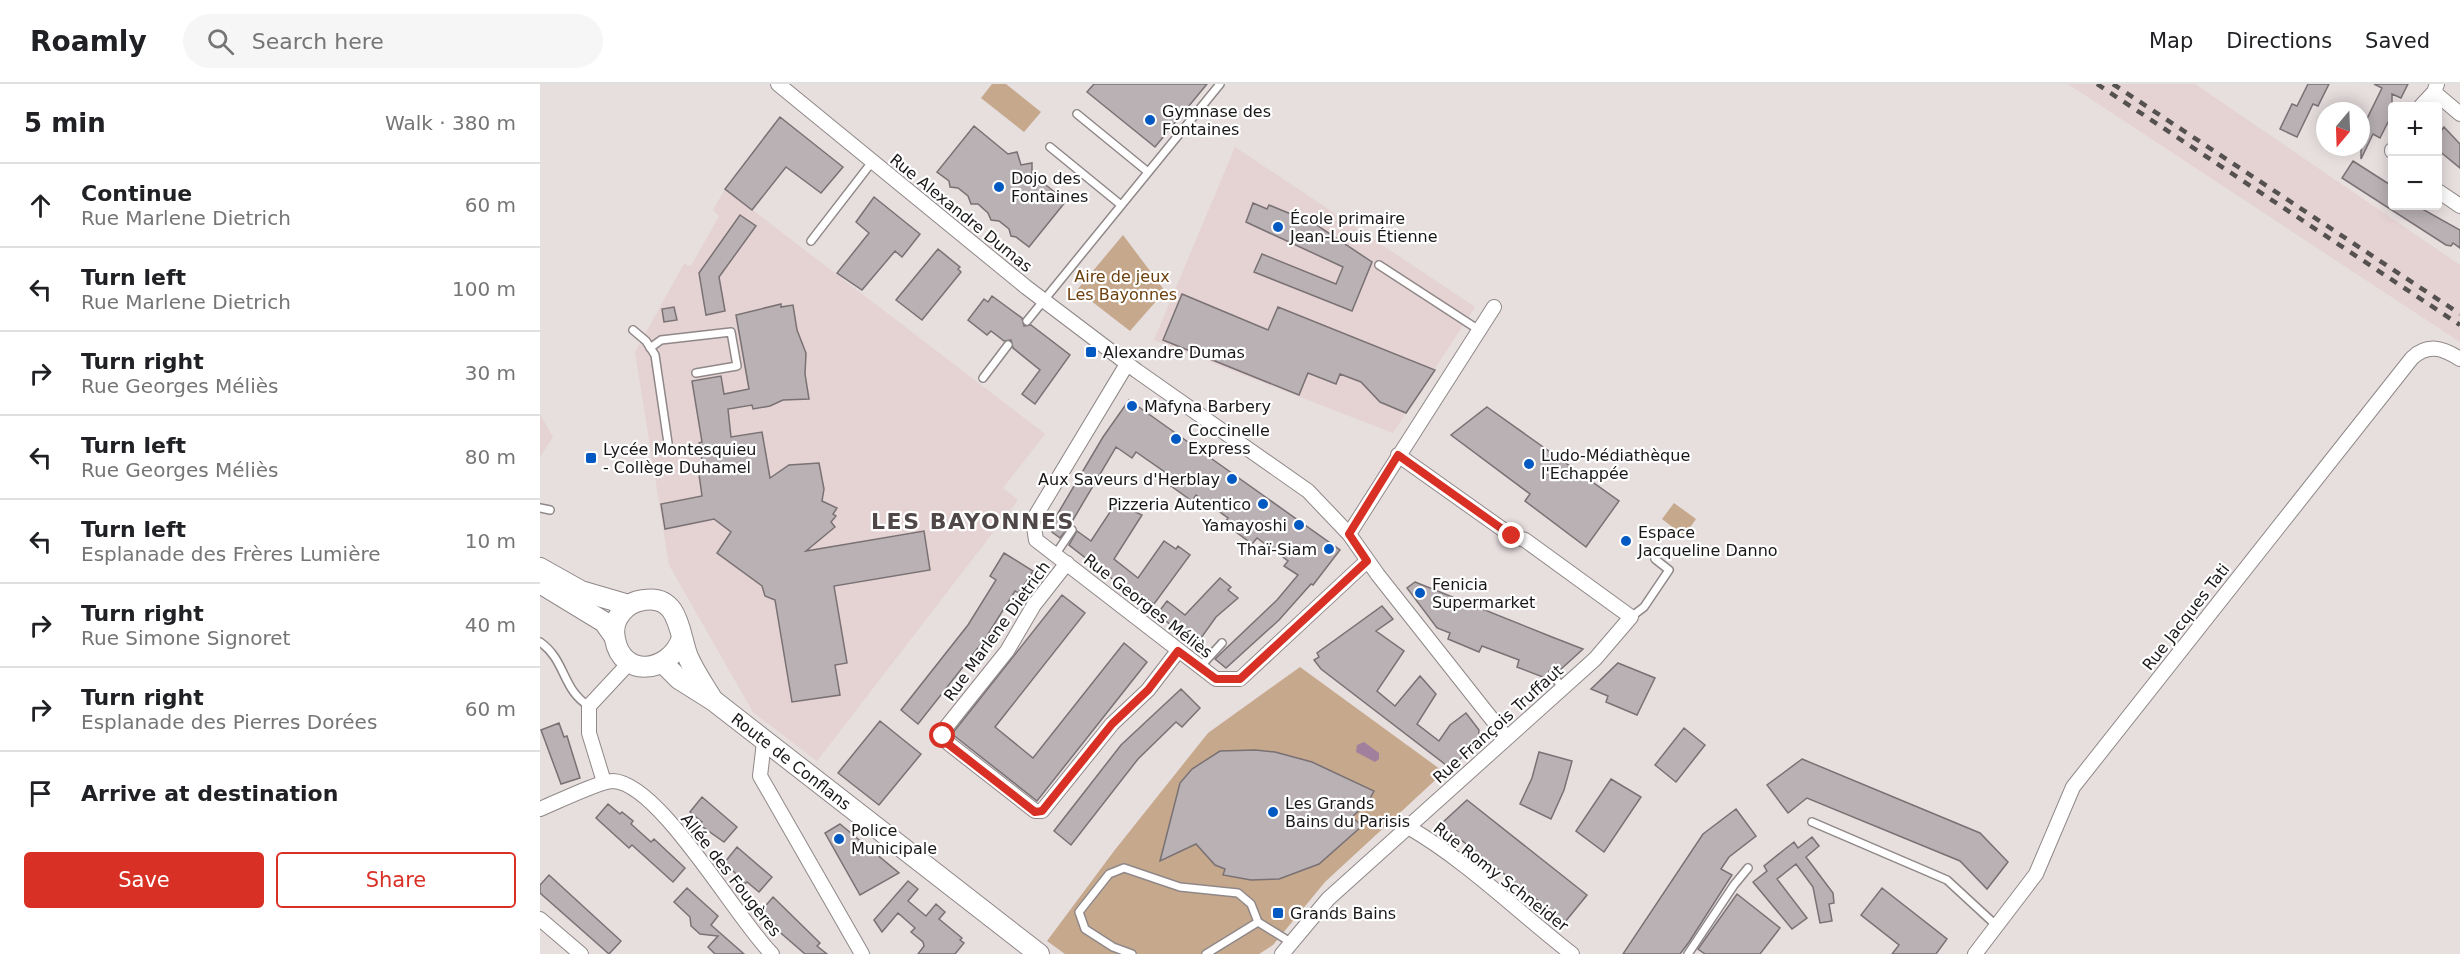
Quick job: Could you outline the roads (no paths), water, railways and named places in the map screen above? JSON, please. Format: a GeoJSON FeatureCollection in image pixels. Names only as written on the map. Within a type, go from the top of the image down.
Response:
{"type":"FeatureCollection","features":[{"type":"Feature","properties":{"kind":"main road"},"geometry":{"type":"LineString","coordinates":[[540,568],[581,591],[629,605]]}},
{"type":"Feature","properties":{"kind":"main road"},"geometry":{"type":"LineString","coordinates":[[540,583],[604,622],[614,636]]}},
{"type":"Feature","properties":{"kind":"main road"},"geometry":{"type":"LineString","coordinates":[[682,638],[672,657],[663,663],[641,666],[630,662],[616,646],[614,636],[617,618],[629,605],[648,599],[669,607],[677,616],[692,665],[714,701]]}},
{"type":"Feature","properties":{"kind":"main road"},"geometry":{"type":"LineString","coordinates":[[663,663],[679,679],[714,701]]}},
{"type":"Feature","properties":{"kind":"main road","name":"Route de Conflans"},"geometry":{"type":"LineString","coordinates":[[714,701],[1039,954]]}},
{"type":"Feature","properties":{"kind":"street","name":"Rue Alexandre Dumas"},"geometry":{"type":"LineString","coordinates":[[778,84],[1043,300],[1127,364],[1308,491],[1349,534],[1367,561],[1506,737]]}},
{"type":"Feature","properties":{"kind":"street"},"geometry":{"type":"LineString","coordinates":[[2424,102],[2436,88],[2460,114]]}},
{"type":"Feature","properties":{"kind":"street"},"geometry":{"type":"LineString","coordinates":[[2442,194],[2460,206]]}},
{"type":"Feature","properties":{"kind":"street"},"geometry":{"type":"LineString","coordinates":[[1349,534],[1494,308]]}},
{"type":"Feature","properties":{"kind":"street","name":"Rue Jacques Tati"},"geometry":{"type":"LineString","coordinates":[[1975,954],[1998,927],[2036,874],[2073,787],[2412,358],[2421,349],[2433,347],[2448,351],[2460,359]]}},
{"type":"Feature","properties":{"kind":"street","name":"Rue Georges Méliès"},"geometry":{"type":"LineString","coordinates":[[1127,364],[1033,520],[1036,540],[1216,679],[1240,679],[1367,561]]}},
{"type":"Feature","properties":{"kind":"street"},"geometry":{"type":"LineString","coordinates":[[1398,455],[1512,536],[1525,540],[1631,617]]}},
{"type":"Feature","properties":{"kind":"street","name":"Rue Marlene Dietrich"},"geometry":{"type":"LineString","coordinates":[[1067,563],[1034,605],[1007,651],[943,731],[943,740],[1035,812],[1042,811],[1112,724],[1148,690],[1178,651]]}},
{"type":"Feature","properties":{"kind":"street","name":"Rue François Truffaut"},"geometry":{"type":"LineString","coordinates":[[1282,954],[1328,899],[1595,659],[1631,617]]}},
{"type":"Feature","properties":{"kind":"street"},"geometry":{"type":"LineString","coordinates":[[540,809],[604,782],[589,733],[589,706],[630,662]]}},
{"type":"Feature","properties":{"kind":"street"},"geometry":{"type":"LineString","coordinates":[[764,742],[760,776],[862,954]]}},
{"type":"Feature","properties":{"kind":"street","name":"Allée des Fougères"},"geometry":{"type":"LineString","coordinates":[[604,782],[622,783],[666,818],[687,840],[750,929],[772,954]]}},
{"type":"Feature","properties":{"kind":"street","name":"Rue Romy Schneider"},"geometry":{"type":"LineString","coordinates":[[1408,827],[1476,876],[1572,954]]}},
{"type":"Feature","properties":{"kind":"street"},"geometry":{"type":"LineString","coordinates":[[540,919],[581,954]]}},
{"type":"Feature","properties":{"kind":"lane"},"geometry":{"type":"LineString","coordinates":[[1027,321],[1220,84]]}},
{"type":"Feature","properties":{"kind":"lane"},"geometry":{"type":"LineString","coordinates":[[1077,114],[1148,172]]}},
{"type":"Feature","properties":{"kind":"lane"},"geometry":{"type":"LineString","coordinates":[[1050,147],[1121,205]]}},
{"type":"Feature","properties":{"kind":"lane"},"geometry":{"type":"LineString","coordinates":[[811,241],[872,162]]}},
{"type":"Feature","properties":{"kind":"lane"},"geometry":{"type":"LineString","coordinates":[[1379,265],[1479,330]]}},
{"type":"Feature","properties":{"kind":"lane"},"geometry":{"type":"LineString","coordinates":[[633,330],[655,356],[668,443]]}},
{"type":"Feature","properties":{"kind":"lane"},"geometry":{"type":"LineString","coordinates":[[650,348],[661,340],[731,332],[737,366],[696,373]]}},
{"type":"Feature","properties":{"kind":"lane"},"geometry":{"type":"LineString","coordinates":[[982,378],[1008,345]]}},
{"type":"Feature","properties":{"kind":"lane"},"geometry":{"type":"LineString","coordinates":[[540,508],[550,510]]}},
{"type":"Feature","properties":{"kind":"lane"},"geometry":{"type":"LineString","coordinates":[[1056,555],[1072,530]]}},
{"type":"Feature","properties":{"kind":"lane"},"geometry":{"type":"LineString","coordinates":[[1631,617],[1644,607],[1669,570],[1655,559]]}},
{"type":"Feature","properties":{"kind":"lane"},"geometry":{"type":"LineString","coordinates":[[540,642],[554,651],[572,690],[589,706]]}},
{"type":"Feature","properties":{"kind":"lane"},"geometry":{"type":"LineString","coordinates":[[1200,667],[1222,643]]}},
{"type":"Feature","properties":{"kind":"lane"},"geometry":{"type":"LineString","coordinates":[[1553,675],[1563,688]]}},
{"type":"Feature","properties":{"kind":"lane"},"geometry":{"type":"LineString","coordinates":[[1812,822],[1947,880],[1998,927]]}},
{"type":"Feature","properties":{"kind":"lane"},"geometry":{"type":"LineString","coordinates":[[1132,954],[1113,947],[1085,929],[1079,912],[1109,874],[1124,868],[1180,886],[1238,892],[1251,904],[1258,922],[1292,943]]}},
{"type":"Feature","properties":{"kind":"lane"},"geometry":{"type":"LineString","coordinates":[[1688,954],[1748,868]]}},
{"type":"Feature","properties":{"kind":"lane"},"geometry":{"type":"LineString","coordinates":[[1206,954],[1258,922]]}},
{"type":"Feature","properties":{"kind":"railway"},"geometry":{"type":"LineString","coordinates":[[2097,84],[2460,325]]}},
{"type":"Feature","properties":{"kind":"railway"},"geometry":{"type":"LineString","coordinates":[[2113,84],[2460,314]]}},
{"type":"Feature","properties":{"kind":"place","name":"Gymnase des Fontaines"},"geometry":{"type":"Point","coordinates":[1150,120]}},
{"type":"Feature","properties":{"kind":"place","name":"Dojo des Fontaines"},"geometry":{"type":"Point","coordinates":[999,187]}},
{"type":"Feature","properties":{"kind":"place","name":"École primaire Jean-Louis Étienne"},"geometry":{"type":"Point","coordinates":[1278,227]}},
{"type":"Feature","properties":{"kind":"place","name":"Alexandre Dumas"},"geometry":{"type":"Point","coordinates":[1091,352]}},
{"type":"Feature","properties":{"kind":"place","name":"Mafyna Barbery"},"geometry":{"type":"Point","coordinates":[1132,406]}},
{"type":"Feature","properties":{"kind":"place","name":"Coccinelle Express"},"geometry":{"type":"Point","coordinates":[1176,439]}},
{"type":"Feature","properties":{"kind":"place","name":"Lycée Montesquieu - Collège Duhamel"},"geometry":{"type":"Point","coordinates":[591,458]}},
{"type":"Feature","properties":{"kind":"place","name":"Ludo-Médiathèque l'Echappée"},"geometry":{"type":"Point","coordinates":[1529,464]}},
{"type":"Feature","properties":{"kind":"place","name":"Aux Saveurs d'Herblay"},"geometry":{"type":"Point","coordinates":[1232,479]}},
{"type":"Feature","properties":{"kind":"place","name":"Pizzeria Autentico"},"geometry":{"type":"Point","coordinates":[1263,504]}},
{"type":"Feature","properties":{"kind":"place","name":"Yamayoshi"},"geometry":{"type":"Point","coordinates":[1299,525]}},
{"type":"Feature","properties":{"kind":"place","name":"Espace Jacqueline Danno"},"geometry":{"type":"Point","coordinates":[1626,541]}},
{"type":"Feature","properties":{"kind":"place","name":"Thaï-Siam"},"geometry":{"type":"Point","coordinates":[1329,549]}},
{"type":"Feature","properties":{"kind":"place","name":"Fenicia Supermarket"},"geometry":{"type":"Point","coordinates":[1420,593]}},
{"type":"Feature","properties":{"kind":"place","name":"Les Grands Bains du Parisis"},"geometry":{"type":"Point","coordinates":[1273,812]}},
{"type":"Feature","properties":{"kind":"place","name":"Police Municipale"},"geometry":{"type":"Point","coordinates":[839,839]}},
{"type":"Feature","properties":{"kind":"place","name":"Grands Bains"},"geometry":{"type":"Point","coordinates":[1278,913]}},
{"type":"Feature","properties":{"kind":"district","name":"LES BAYONNES"},"geometry":{"type":"Point","coordinates":[973,521]}},
{"type":"Feature","properties":{"kind":"park label","name":"Aire de jeux Les Bayonnes"},"geometry":{"type":"Point","coordinates":[1122,285]}}]}
